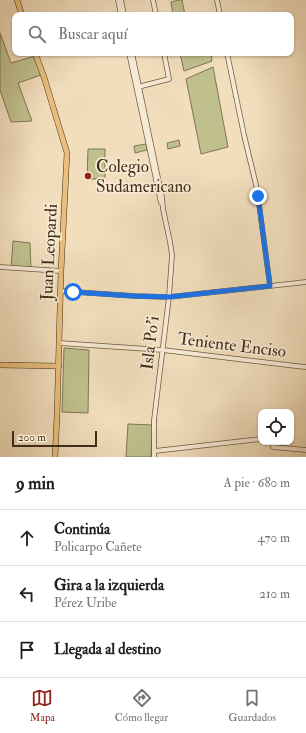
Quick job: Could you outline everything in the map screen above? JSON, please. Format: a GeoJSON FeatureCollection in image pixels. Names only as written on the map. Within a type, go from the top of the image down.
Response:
{"type":"FeatureCollection","features":[{"type":"Feature","properties":{"kind":"main road"},"geometry":{"type":"LineString","coordinates":[[17,0],[21,12]]}},
{"type":"Feature","properties":{"kind":"main road","name":"Juan Leopardi"},"geometry":{"type":"LineString","coordinates":[[36,56],[44,77],[67,154],[61,271],[55,457]]}},
{"type":"Feature","properties":{"kind":"main road"},"geometry":{"type":"LineString","coordinates":[[0,365],[59,366]]}},
{"type":"Feature","properties":{"kind":"street"},"geometry":{"type":"LineString","coordinates":[[118,0],[120,12]]}},
{"type":"Feature","properties":{"kind":"street"},"geometry":{"type":"LineString","coordinates":[[121,0],[123,12]]}},
{"type":"Feature","properties":{"kind":"street"},"geometry":{"type":"LineString","coordinates":[[153,0],[155,12]]}},
{"type":"Feature","properties":{"kind":"street"},"geometry":{"type":"LineString","coordinates":[[217,0],[219,12]]}},
{"type":"Feature","properties":{"kind":"street","name":"Isla Po'i"},"geometry":{"type":"LineString","coordinates":[[130,56],[138,87]]}},
{"type":"Feature","properties":{"kind":"street","name":"Isla Po'i"},"geometry":{"type":"LineString","coordinates":[[133,56],[159,198],[163,209],[172,255],[169,297],[154,420],[154,457]]}},
{"type":"Feature","properties":{"kind":"street"},"geometry":{"type":"LineString","coordinates":[[138,87],[169,80],[165,56]]}},
{"type":"Feature","properties":{"kind":"street"},"geometry":{"type":"LineString","coordinates":[[228,56],[257,189],[270,286]]}},
{"type":"Feature","properties":{"kind":"street"},"geometry":{"type":"LineString","coordinates":[[0,267],[61,271]]}},
{"type":"Feature","properties":{"kind":"street"},"geometry":{"type":"LineString","coordinates":[[61,291],[169,297],[306,282]]}},
{"type":"Feature","properties":{"kind":"street","name":"Teniente Enciso"},"geometry":{"type":"LineString","coordinates":[[59,343],[163,350],[306,366]]}},
{"type":"Feature","properties":{"kind":"street"},"geometry":{"type":"LineString","coordinates":[[154,452],[258,439]]}},
{"type":"Feature","properties":{"kind":"street"},"geometry":{"type":"LineString","coordinates":[[278,445],[306,450]]}},
{"type":"Feature","properties":{"kind":"green space"},"geometry":{"type":"Polygon","coordinates":[[[182,0],[184,12],[173,12],[171,2],[182,0]]]}},
{"type":"Feature","properties":{"kind":"green space"},"geometry":{"type":"Polygon","coordinates":[[[0,33],[11,63],[35,56],[41,75],[18,83],[32,121],[11,122],[0,90],[0,33]]]}},
{"type":"Feature","properties":{"kind":"green space"},"geometry":{"type":"Polygon","coordinates":[[[181,56],[211,56],[212,61],[184,71],[181,56]]]}},
{"type":"Feature","properties":{"kind":"green space"},"geometry":{"type":"Polygon","coordinates":[[[213,67],[228,147],[201,154],[186,79],[213,67]]]}},
{"type":"Feature","properties":{"kind":"green space"},"geometry":{"type":"Polygon","coordinates":[[[179,140],[180,146],[168,149],[167,143],[179,140]]]}},
{"type":"Feature","properties":{"kind":"green space"},"geometry":{"type":"Polygon","coordinates":[[[146,144],[147,150],[135,153],[134,146],[146,144]]]}},
{"type":"Feature","properties":{"kind":"green space"},"geometry":{"type":"Polygon","coordinates":[[[88,149],[105,149],[105,179],[87,179],[88,149]]]}},
{"type":"Feature","properties":{"kind":"green space"},"geometry":{"type":"Polygon","coordinates":[[[13,241],[30,243],[31,269],[11,268],[13,241]]]}},
{"type":"Feature","properties":{"kind":"green space"},"geometry":{"type":"Polygon","coordinates":[[[64,348],[89,350],[88,413],[62,412],[64,348]]]}},
{"type":"Feature","properties":{"kind":"green space"},"geometry":{"type":"Polygon","coordinates":[[[128,424],[153,425],[151,457],[126,457],[128,424]]]}},
{"type":"Feature","properties":{"kind":"place","name":"Colegio Sudamericano"},"geometry":{"type":"Point","coordinates":[88,176]}},
{"type":"Feature","properties":{"kind":"route"},"geometry":{"type":"LineString","coordinates":[[73,292],[169,297],[270,286],[267,254],[258,196]]}}]}
